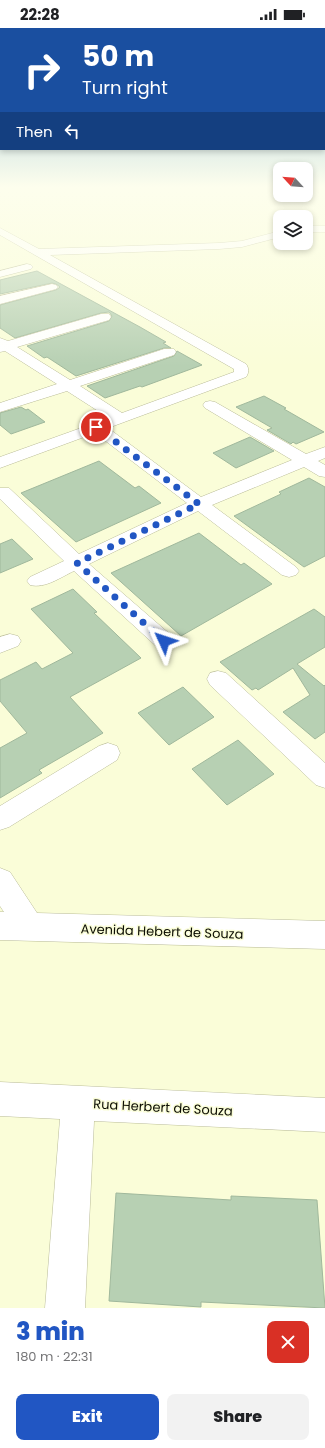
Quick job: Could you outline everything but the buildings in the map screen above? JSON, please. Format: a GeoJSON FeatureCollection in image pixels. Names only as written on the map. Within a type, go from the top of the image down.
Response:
{"type":"FeatureCollection","features":[{"type":"Feature","properties":{"kind":"street"},"geometry":{"type":"LineString","coordinates":[[0,462],[241,374],[241,367],[29,247]]}},
{"type":"Feature","properties":{"kind":"street"},"geometry":{"type":"LineString","coordinates":[[39,252],[197,247]]}},
{"type":"Feature","properties":{"kind":"street"},"geometry":{"type":"LineString","coordinates":[[0,274],[27,267]]}},
{"type":"Feature","properties":{"kind":"street"},"geometry":{"type":"LineString","coordinates":[[0,300],[52,287]]}},
{"type":"Feature","properties":{"kind":"street"},"geometry":{"type":"LineString","coordinates":[[2,345],[105,317]]}},
{"type":"Feature","properties":{"kind":"street"},"geometry":{"type":"LineString","coordinates":[[2,345],[120,418]]}},
{"type":"Feature","properties":{"kind":"street"},"geometry":{"type":"LineString","coordinates":[[0,408],[169,352]]}},
{"type":"Feature","properties":{"kind":"street"},"geometry":{"type":"LineString","coordinates":[[210,405],[325,472]]}},
{"type":"Feature","properties":{"kind":"street"},"geometry":{"type":"LineString","coordinates":[[96,427],[289,571]]}},
{"type":"Feature","properties":{"kind":"street"},"geometry":{"type":"LineString","coordinates":[[37,581],[199,504],[325,452]]}},
{"type":"Feature","properties":{"kind":"street"},"geometry":{"type":"LineString","coordinates":[[3,492],[77,563],[164,641]]}},
{"type":"Feature","properties":{"kind":"street"},"geometry":{"type":"LineString","coordinates":[[218,679],[325,778]]}},
{"type":"Feature","properties":{"kind":"street"},"geometry":{"type":"LineString","coordinates":[[0,819],[108,753]]}},
{"type":"Feature","properties":{"kind":"street"},"geometry":{"type":"LineString","coordinates":[[0,881],[29,927]]}},
{"type":"Feature","properties":{"kind":"street","name":"Avenida Hebert de Souza"},"geometry":{"type":"LineString","coordinates":[[0,926],[325,935]]}},
{"type":"Feature","properties":{"kind":"street","name":"Rua Herbert de Souza"},"geometry":{"type":"LineString","coordinates":[[0,1099],[325,1115]]}},
{"type":"Feature","properties":{"kind":"street"},"geometry":{"type":"LineString","coordinates":[[65,1308],[78,1102]]}},
{"type":"Feature","properties":{"kind":"route"},"geometry":{"type":"LineString","coordinates":[[96,427],[199,504],[77,563],[164,641]]}}]}
